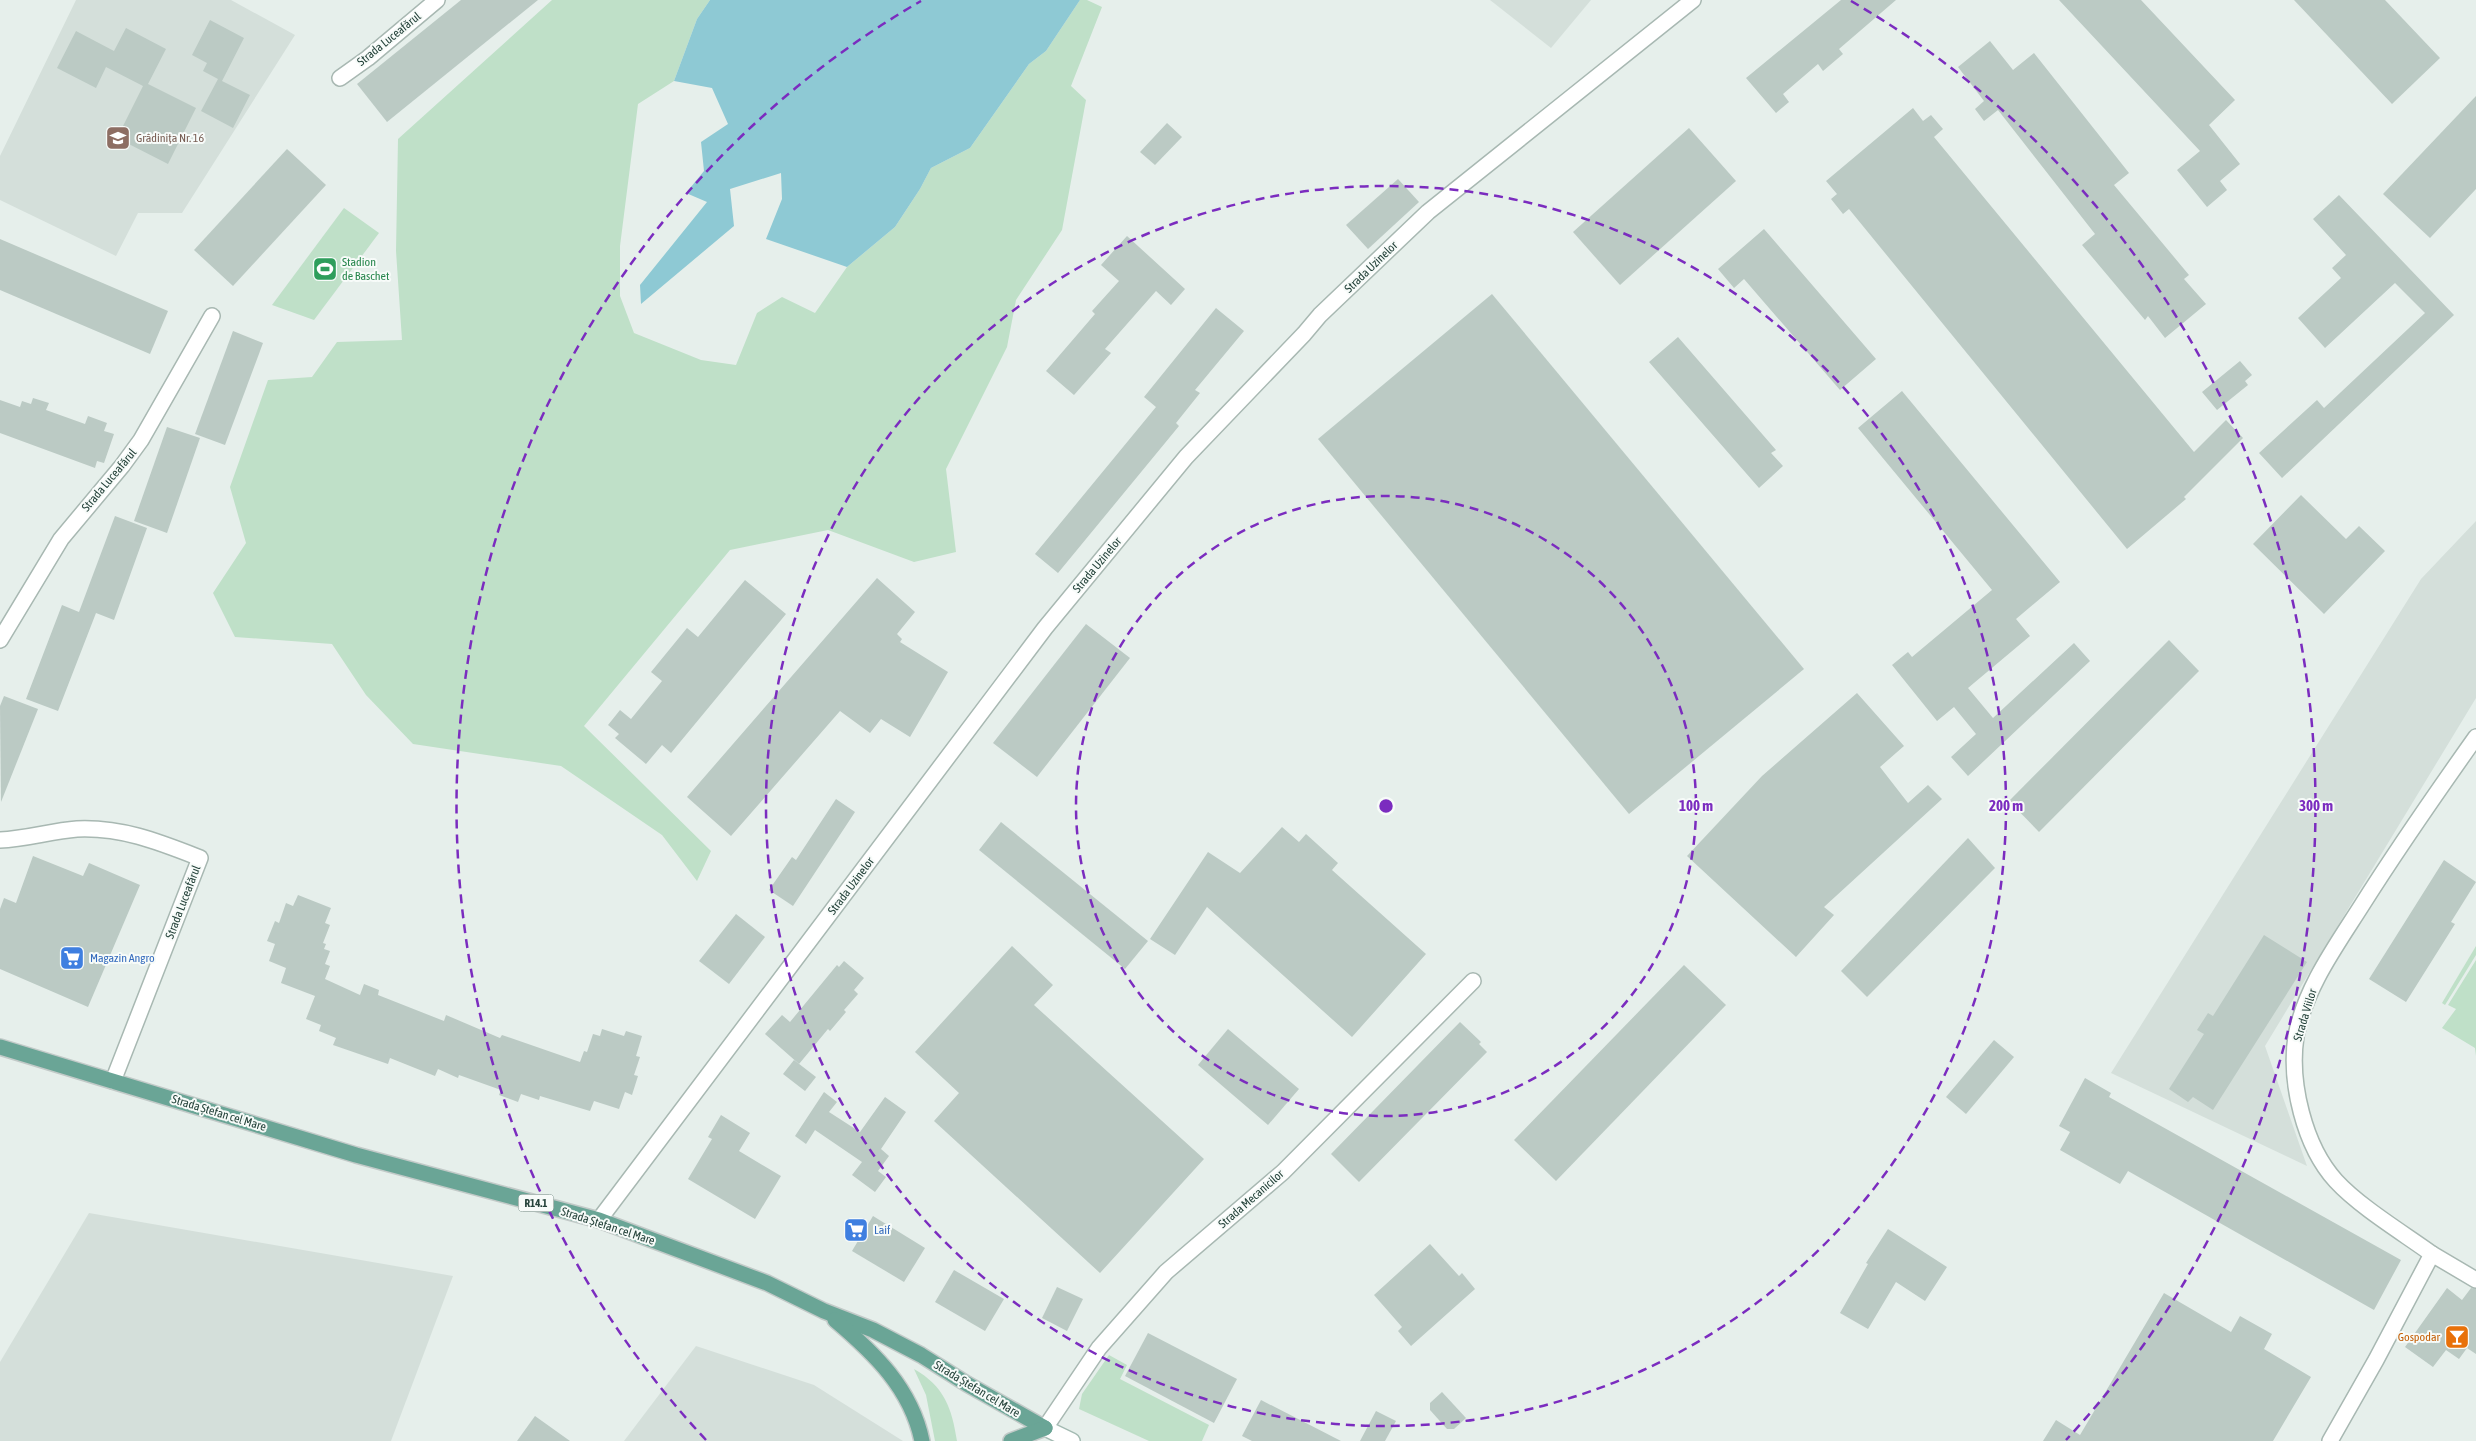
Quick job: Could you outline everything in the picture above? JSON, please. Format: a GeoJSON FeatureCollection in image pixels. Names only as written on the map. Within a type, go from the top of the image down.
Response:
{"type":"FeatureCollection","features":[{"type":"Feature","properties":{"kind":"main road","name":"Strada Ștefan cel Mare"},"geometry":{"type":"LineString","coordinates":[[0,1047],[356,1155],[599,1220],[767,1283],[824,1311],[874,1330],[921,1354],[967,1384],[1045,1428]]}},
{"type":"Feature","properties":{"kind":"main road","name":"R14.1"},"geometry":{"type":"LineString","coordinates":[[824,1311],[870,1350],[894,1377],[914,1417],[922,1441]]}},
{"type":"Feature","properties":{"kind":"main road"},"geometry":{"type":"LineString","coordinates":[[1011,1441],[1045,1428]]}},
{"type":"Feature","properties":{"kind":"street","name":"Strada Luceafărul"},"geometry":{"type":"LineString","coordinates":[[340,78],[368,58],[437,0]]}},
{"type":"Feature","properties":{"kind":"street","name":"Strada Uzinelor"},"geometry":{"type":"LineString","coordinates":[[599,1220],[1045,628],[1186,457],[1320,315],[1428,212],[1693,0]]}},
{"type":"Feature","properties":{"kind":"street","name":"Strada Luceafărul"},"geometry":{"type":"LineString","coordinates":[[0,640],[61,539],[122,466],[141,440],[212,316]]}},
{"type":"Feature","properties":{"kind":"street","name":"Strada Viilor"},"geometry":{"type":"LineString","coordinates":[[2476,737],[2408,833],[2328,958],[2310,992],[2299,1026],[2293,1072],[2299,1104],[2316,1152],[2336,1181],[2432,1254],[2476,1280]]}},
{"type":"Feature","properties":{"kind":"street","name":"Strada Luceafărul"},"geometry":{"type":"LineString","coordinates":[[0,840],[76,829],[110,829],[147,837],[200,858],[113,1081]]}},
{"type":"Feature","properties":{"kind":"street","name":"Strada Mecanicilor"},"geometry":{"type":"LineString","coordinates":[[1045,1428],[1099,1348],[1166,1272],[1283,1172],[1472,982]]}},
{"type":"Feature","properties":{"kind":"street"},"geometry":{"type":"LineString","coordinates":[[2330,1441],[2376,1360],[2432,1254]]}},
{"type":"Feature","properties":{"kind":"street","name":"Strada Ștefan cel Mare"},"geometry":{"type":"LineString","coordinates":[[1045,1428],[1072,1441]]}},
{"type":"Feature","properties":{"kind":"shaded area","name":"Grădinița Nr. 16"},"geometry":{"type":"Polygon","coordinates":[[[76,0],[231,0],[295,35],[182,213],[138,213],[116,256],[0,200],[0,156],[76,0]]]}},
{"type":"Feature","properties":{"kind":"shaded area"},"geometry":{"type":"Polygon","coordinates":[[[1490,0],[1591,0],[1551,48],[1490,0]]]}},
{"type":"Feature","properties":{"kind":"shaded area"},"geometry":{"type":"Polygon","coordinates":[[[2476,521],[2476,698],[2265,1046],[2307,1166],[2111,1073],[2421,579],[2476,521]]]}},
{"type":"Feature","properties":{"kind":"shaded area"},"geometry":{"type":"Polygon","coordinates":[[[89,1213],[453,1276],[391,1441],[0,1441],[0,1362],[89,1213]]]}},
{"type":"Feature","properties":{"kind":"shaded area"},"geometry":{"type":"Polygon","coordinates":[[[696,1346],[814,1385],[903,1441],[624,1441],[696,1346]]]}},
{"type":"Feature","properties":{"kind":"green space"},"geometry":{"type":"Polygon","coordinates":[[[552,0],[710,0],[697,19],[674,81],[638,104],[620,246],[620,296],[634,333],[701,360],[736,365],[757,313],[782,297],[815,313],[847,267],[895,227],[920,189],[931,168],[970,148],[1029,64],[1046,51],[1080,0],[1087,0],[1102,7],[1071,86],[1086,100],[1062,230],[1016,300],[1007,347],[946,469],[956,552],[914,562],[828,530],[730,550],[584,726],[711,851],[697,881],[662,835],[561,766],[413,744],[366,695],[332,644],[235,637],[213,593],[246,543],[230,487],[268,380],[312,377],[337,342],[402,340],[396,251],[398,139],[552,0]]]}},
{"type":"Feature","properties":{"kind":"green space","name":"Stadion de Baschet"},"geometry":{"type":"Polygon","coordinates":[[[344,208],[379,233],[314,320],[272,305],[344,208]]]}},
{"type":"Feature","properties":{"kind":"green space"},"geometry":{"type":"Polygon","coordinates":[[[2476,946],[2476,955],[2445,1005],[2442,1003],[2476,946]]]}},
{"type":"Feature","properties":{"kind":"green space"},"geometry":{"type":"Polygon","coordinates":[[[2476,960],[2476,1056],[2475,1048],[2442,1028],[2456,1009],[2448,1005],[2476,960]]]}},
{"type":"Feature","properties":{"kind":"green space"},"geometry":{"type":"Polygon","coordinates":[[[1109,1355],[1127,1365],[1120,1379],[1209,1425],[1202,1441],[1149,1441],[1079,1409],[1082,1394],[1109,1355]]]}},
{"type":"Feature","properties":{"kind":"green space"},"geometry":{"type":"Polygon","coordinates":[[[914,1369],[933,1383],[945,1399],[952,1418],[957,1441],[935,1441],[926,1395],[914,1369]]]}},
{"type":"Feature","properties":{"kind":"water"},"geometry":{"type":"Polygon","coordinates":[[[710,0],[1080,0],[1046,51],[1029,64],[970,148],[931,168],[920,189],[895,227],[847,267],[766,239],[782,199],[781,173],[730,189],[734,226],[641,304],[640,285],[707,202],[686,193],[704,171],[701,142],[728,124],[712,88],[674,81],[697,19],[710,0]]]}},
{"type":"Feature","properties":{"kind":"building"},"geometry":{"type":"Polygon","coordinates":[[[461,0],[538,0],[387,122],[357,84],[461,0]]]}},
{"type":"Feature","properties":{"kind":"building"},"geometry":{"type":"Polygon","coordinates":[[[1841,0],[1896,0],[1839,49],[1843,54],[1823,71],[1818,64],[1783,94],[1789,102],[1776,113],[1746,78],[1841,0]]]}},
{"type":"Feature","properties":{"kind":"building"},"geometry":{"type":"Polygon","coordinates":[[[2059,0],[2141,0],[2235,100],[2209,125],[2240,164],[2220,181],[2227,190],[2207,207],[2177,170],[2200,151],[2059,0]]]}},
{"type":"Feature","properties":{"kind":"building"},"geometry":{"type":"Polygon","coordinates":[[[2294,0],[2385,0],[2440,58],[2392,104],[2294,0]]]}},
{"type":"Feature","properties":{"kind":"building"},"geometry":{"type":"Polygon","coordinates":[[[210,20],[244,38],[222,81],[250,95],[233,128],[201,111],[218,79],[203,71],[207,63],[192,55],[210,20]]]}},
{"type":"Feature","properties":{"kind":"building"},"geometry":{"type":"Polygon","coordinates":[[[126,28],[166,49],[148,84],[196,108],[168,164],[117,138],[143,86],[106,67],[96,88],[57,68],[76,31],[114,51],[126,28]]]}},
{"type":"Feature","properties":{"kind":"building"},"geometry":{"type":"Polygon","coordinates":[[[1990,41],[2013,70],[2034,53],[2129,173],[2114,185],[2189,275],[2184,279],[2206,304],[2165,338],[2148,316],[2145,320],[2082,245],[2095,234],[1998,110],[1984,121],[1975,109],[1984,101],[1958,67],[1990,41]]]}},
{"type":"Feature","properties":{"kind":"building"},"geometry":{"type":"Polygon","coordinates":[[[2476,96],[2476,189],[2430,238],[2383,194],[2476,96]]]}},
{"type":"Feature","properties":{"kind":"building"},"geometry":{"type":"Polygon","coordinates":[[[1913,108],[1923,121],[1931,115],[1943,129],[1934,137],[2194,452],[2226,420],[2243,438],[2184,497],[2186,499],[2127,549],[1849,209],[1843,214],[1831,199],[1837,194],[1826,181],[1913,108]]]}},
{"type":"Feature","properties":{"kind":"building"},"geometry":{"type":"Polygon","coordinates":[[[1167,123],[1182,137],[1155,165],[1140,152],[1167,123]]]}},
{"type":"Feature","properties":{"kind":"building"},"geometry":{"type":"Polygon","coordinates":[[[1689,128],[1736,181],[1620,285],[1573,232],[1689,128]]]}},
{"type":"Feature","properties":{"kind":"building"},"geometry":{"type":"Polygon","coordinates":[[[287,149],[326,185],[233,286],[194,250],[287,149]]]}},
{"type":"Feature","properties":{"kind":"building"},"geometry":{"type":"Polygon","coordinates":[[[1398,179],[1419,202],[1368,249],[1346,225],[1398,179]]]}},
{"type":"Feature","properties":{"kind":"building"},"geometry":{"type":"Polygon","coordinates":[[[2339,195],[2454,315],[2282,478],[2259,453],[2317,400],[2324,408],[2425,313],[2395,283],[2325,348],[2298,318],[2341,278],[2332,268],[2346,255],[2313,219],[2339,195]]]}},
{"type":"Feature","properties":{"kind":"building"},"geometry":{"type":"Polygon","coordinates":[[[1764,229],[1876,359],[1840,390],[1744,279],[1734,288],[1718,269],[1764,229]]]}},
{"type":"Feature","properties":{"kind":"building"},"geometry":{"type":"Polygon","coordinates":[[[1127,236],[1185,289],[1171,305],[1156,291],[1105,349],[1111,353],[1074,395],[1046,371],[1095,314],[1092,311],[1119,281],[1101,265],[1127,236]]]}},
{"type":"Feature","properties":{"kind":"building"},"geometry":{"type":"Polygon","coordinates":[[[0,239],[168,311],[150,354],[0,290],[0,239]]]}},
{"type":"Feature","properties":{"kind":"building"},"geometry":{"type":"Polygon","coordinates":[[[1492,294],[1804,669],[1629,814],[1318,439],[1492,294]]]}},
{"type":"Feature","properties":{"kind":"building"},"geometry":{"type":"Polygon","coordinates":[[[1216,308],[1244,331],[1195,390],[1200,393],[1176,423],[1179,426],[1058,573],[1035,554],[1156,407],[1144,397],[1216,308]]]}},
{"type":"Feature","properties":{"kind":"building"},"geometry":{"type":"Polygon","coordinates":[[[233,331],[263,343],[225,445],[195,434],[233,331]]]}},
{"type":"Feature","properties":{"kind":"building"},"geometry":{"type":"Polygon","coordinates":[[[1678,337],[1776,450],[1771,453],[1783,466],[1759,488],[1649,362],[1678,337]]]}},
{"type":"Feature","properties":{"kind":"building"},"geometry":{"type":"Polygon","coordinates":[[[2240,361],[2252,375],[2245,381],[2248,385],[2217,410],[2202,392],[2240,361]]]}},
{"type":"Feature","properties":{"kind":"building"},"geometry":{"type":"Polygon","coordinates":[[[1902,391],[2060,582],[2016,619],[2030,636],[1968,688],[1993,718],[2074,643],[2090,661],[1968,776],[1951,757],[1976,734],[1954,707],[1937,721],[1892,665],[1908,652],[1912,657],[1992,590],[1858,428],[1902,391]]]}},
{"type":"Feature","properties":{"kind":"building"},"geometry":{"type":"Polygon","coordinates":[[[33,398],[49,403],[46,410],[85,424],[88,416],[107,423],[104,431],[114,434],[104,463],[97,461],[95,468],[0,433],[0,400],[20,407],[22,401],[31,404],[33,398]]]}},
{"type":"Feature","properties":{"kind":"building"},"geometry":{"type":"Polygon","coordinates":[[[167,427],[200,438],[167,533],[134,521],[167,427]]]}},
{"type":"Feature","properties":{"kind":"building"},"geometry":{"type":"Polygon","coordinates":[[[2301,495],[2346,539],[2359,526],[2385,551],[2324,614],[2253,544],[2301,495]]]}},
{"type":"Feature","properties":{"kind":"building"},"geometry":{"type":"Polygon","coordinates":[[[115,516],[147,528],[114,620],[96,613],[58,711],[26,699],[62,605],[79,612],[115,516]]]}},
{"type":"Feature","properties":{"kind":"building"},"geometry":{"type":"Polygon","coordinates":[[[877,578],[915,612],[897,634],[902,639],[900,642],[948,672],[910,737],[881,719],[870,733],[840,711],[731,836],[687,797],[877,578]]]}},
{"type":"Feature","properties":{"kind":"building"},"geometry":{"type":"Polygon","coordinates":[[[745,580],[786,614],[671,753],[662,745],[646,764],[615,738],[619,734],[608,725],[620,710],[631,719],[662,681],[651,672],[687,628],[698,637],[745,580]]]}},
{"type":"Feature","properties":{"kind":"building"},"geometry":{"type":"Polygon","coordinates":[[[1086,624],[1130,658],[1037,777],[993,743],[1086,624]]]}},
{"type":"Feature","properties":{"kind":"building"},"geometry":{"type":"Polygon","coordinates":[[[2169,640],[2199,671],[2039,832],[2009,801],[2169,640]]]}},
{"type":"Feature","properties":{"kind":"building"},"geometry":{"type":"Polygon","coordinates":[[[1857,693],[1904,746],[1880,767],[1908,803],[1928,785],[1942,799],[1824,907],[1834,915],[1796,957],[1687,856],[1762,776],[1857,693]]]}},
{"type":"Feature","properties":{"kind":"building"},"geometry":{"type":"Polygon","coordinates":[[[4,696],[38,709],[1,802],[0,706],[4,696]]]}},
{"type":"Feature","properties":{"kind":"building"},"geometry":{"type":"Polygon","coordinates":[[[836,799],[855,812],[793,906],[769,890],[792,857],[796,860],[836,799]]]}},
{"type":"Feature","properties":{"kind":"building"},"geometry":{"type":"Polygon","coordinates":[[[1001,822],[1148,941],[1125,969],[979,850],[1001,822]]]}},
{"type":"Feature","properties":{"kind":"building"},"geometry":{"type":"Polygon","coordinates":[[[1282,827],[1299,842],[1306,834],[1338,863],[1332,870],[1426,954],[1352,1037],[1207,907],[1175,955],[1150,939],[1208,852],[1240,873],[1282,827]]]}},
{"type":"Feature","properties":{"kind":"building"},"geometry":{"type":"Polygon","coordinates":[[[1968,838],[1995,868],[1867,997],[1841,971],[1968,838]]]}},
{"type":"Feature","properties":{"kind":"building"},"geometry":{"type":"Polygon","coordinates":[[[33,856],[83,876],[89,863],[140,885],[88,1007],[0,969],[0,909],[4,898],[16,903],[33,856]]]}},
{"type":"Feature","properties":{"kind":"building"},"geometry":{"type":"Polygon","coordinates":[[[2444,860],[2476,882],[2451,922],[2455,924],[2406,1002],[2369,979],[2444,860]]]}},
{"type":"Feature","properties":{"kind":"building"},"geometry":{"type":"Polygon","coordinates":[[[298,895],[331,908],[325,923],[330,925],[323,943],[326,944],[324,949],[330,951],[325,964],[330,966],[325,979],[360,995],[364,984],[379,990],[378,995],[444,1021],[446,1015],[500,1038],[502,1035],[580,1062],[584,1051],[587,1052],[593,1034],[600,1036],[602,1029],[624,1036],[626,1031],[642,1036],[636,1056],[640,1057],[634,1075],[638,1076],[632,1095],[625,1092],[619,1109],[594,1101],[590,1111],[540,1096],[539,1100],[521,1094],[518,1102],[499,1095],[501,1090],[459,1075],[458,1078],[438,1069],[435,1076],[390,1058],[388,1064],[333,1045],[336,1038],[319,1031],[321,1025],[306,1019],[315,996],[281,983],[286,968],[269,961],[275,944],[267,941],[275,921],[279,923],[286,903],[293,906],[298,895]]]}},
{"type":"Feature","properties":{"kind":"building"},"geometry":{"type":"Polygon","coordinates":[[[736,914],[765,937],[729,984],[699,961],[736,914]]]}},
{"type":"Feature","properties":{"kind":"building"},"geometry":{"type":"Polygon","coordinates":[[[2264,935],[2307,962],[2213,1110],[2193,1097],[2188,1102],[2169,1089],[2204,1034],[2197,1030],[2208,1013],[2213,1016],[2264,935]]]}},
{"type":"Feature","properties":{"kind":"building"},"geometry":{"type":"Polygon","coordinates":[[[1012,946],[1053,985],[1034,1005],[1204,1159],[1100,1273],[934,1121],[959,1093],[915,1052],[1012,946]]]}},
{"type":"Feature","properties":{"kind":"building"},"geometry":{"type":"Polygon","coordinates":[[[844,961],[864,978],[854,990],[858,994],[844,1010],[846,1012],[830,1031],[828,1029],[799,1064],[765,1034],[782,1015],[790,1022],[837,965],[839,967],[844,961]]]}},
{"type":"Feature","properties":{"kind":"building"},"geometry":{"type":"Polygon","coordinates":[[[1684,965],[1726,1005],[1556,1181],[1514,1140],[1684,965]]]}},
{"type":"Feature","properties":{"kind":"building"},"geometry":{"type":"Polygon","coordinates":[[[1460,1022],[1481,1042],[1479,1044],[1487,1052],[1359,1182],[1331,1154],[1460,1022]]]}},
{"type":"Feature","properties":{"kind":"building"},"geometry":{"type":"Polygon","coordinates":[[[1228,1029],[1299,1089],[1268,1125],[1198,1065],[1228,1029]]]}},
{"type":"Feature","properties":{"kind":"building"},"geometry":{"type":"Polygon","coordinates":[[[1994,1040],[2014,1057],[1966,1114],[1946,1097],[1994,1040]]]}},
{"type":"Feature","properties":{"kind":"building"},"geometry":{"type":"Polygon","coordinates":[[[794,1060],[816,1077],[805,1091],[783,1074],[794,1060]]]}},
{"type":"Feature","properties":{"kind":"building"},"geometry":{"type":"Polygon","coordinates":[[[2085,1078],[2111,1093],[2109,1097],[2401,1260],[2374,1310],[2128,1171],[2120,1184],[2060,1150],[2070,1132],[2059,1126],[2085,1078]]]}},
{"type":"Feature","properties":{"kind":"building"},"geometry":{"type":"Polygon","coordinates":[[[824,1092],[837,1102],[829,1112],[860,1132],[885,1097],[906,1112],[881,1149],[889,1156],[878,1171],[886,1177],[875,1192],[852,1175],[862,1162],[815,1130],[806,1144],[795,1136],[824,1092]]]}},
{"type":"Feature","properties":{"kind":"building"},"geometry":{"type":"Polygon","coordinates":[[[721,1115],[750,1133],[739,1151],[781,1176],[755,1219],[688,1179],[712,1139],[708,1137],[721,1115]]]}},
{"type":"Feature","properties":{"kind":"building"},"geometry":{"type":"Polygon","coordinates":[[[873,1216],[925,1248],[904,1282],[852,1251],[873,1216]]]}},
{"type":"Feature","properties":{"kind":"building"},"geometry":{"type":"Polygon","coordinates":[[[1888,1229],[1947,1267],[1925,1301],[1896,1282],[1868,1329],[1840,1313],[1868,1264],[1866,1263],[1888,1229]]]}},
{"type":"Feature","properties":{"kind":"building"},"geometry":{"type":"Polygon","coordinates":[[[1430,1244],[1459,1276],[1462,1273],[1475,1289],[1411,1346],[1398,1331],[1402,1327],[1374,1295],[1430,1244]]]}},
{"type":"Feature","properties":{"kind":"building"},"geometry":{"type":"Polygon","coordinates":[[[954,1270],[1004,1299],[985,1331],[935,1302],[954,1270]]]}},
{"type":"Feature","properties":{"kind":"building"},"geometry":{"type":"Polygon","coordinates":[[[1057,1287],[1083,1299],[1067,1331],[1042,1318],[1057,1287]]]}},
{"type":"Feature","properties":{"kind":"building"},"geometry":{"type":"Polygon","coordinates":[[[2447,1288],[2462,1300],[2471,1288],[2476,1289],[2476,1354],[2467,1348],[2459,1359],[2446,1350],[2433,1367],[2405,1347],[2447,1288]]]}},
{"type":"Feature","properties":{"kind":"building"},"geometry":{"type":"Polygon","coordinates":[[[2164,1293],[2231,1332],[2240,1316],[2272,1334],[2264,1349],[2311,1377],[2273,1441],[2043,1441],[2056,1420],[2080,1435],[2164,1293]]]}},
{"type":"Feature","properties":{"kind":"building"},"geometry":{"type":"Polygon","coordinates":[[[1148,1333],[1237,1379],[1214,1423],[1125,1376],[1148,1333]]]}},
{"type":"Feature","properties":{"kind":"building"},"geometry":{"type":"Polygon","coordinates":[[[1442,1392],[1466,1418],[1454,1429],[1447,1429],[1430,1410],[1430,1403],[1442,1392]]]}},
{"type":"Feature","properties":{"kind":"building"},"geometry":{"type":"Polygon","coordinates":[[[1261,1400],[1341,1441],[1252,1441],[1242,1436],[1261,1400]]]}},
{"type":"Feature","properties":{"kind":"building"},"geometry":{"type":"Polygon","coordinates":[[[1376,1411],[1396,1421],[1385,1441],[1360,1441],[1376,1411]]]}},
{"type":"Feature","properties":{"kind":"building"},"geometry":{"type":"Polygon","coordinates":[[[535,1416],[570,1441],[517,1441],[535,1416]]]}},
{"type":"Feature","properties":{"kind":"place","name":"Grădinița Nr. 16"},"geometry":{"type":"Point","coordinates":[118,138]}},
{"type":"Feature","properties":{"kind":"place","name":"Stadion de Baschet"},"geometry":{"type":"Point","coordinates":[325,269]}},
{"type":"Feature","properties":{"kind":"place","name":"Magazin Angro"},"geometry":{"type":"Point","coordinates":[72,958]}},
{"type":"Feature","properties":{"kind":"place","name":"Laif"},"geometry":{"type":"Point","coordinates":[856,1230]}},
{"type":"Feature","properties":{"kind":"place","name":"Gospodar"},"geometry":{"type":"Point","coordinates":[2457,1337]}}]}
